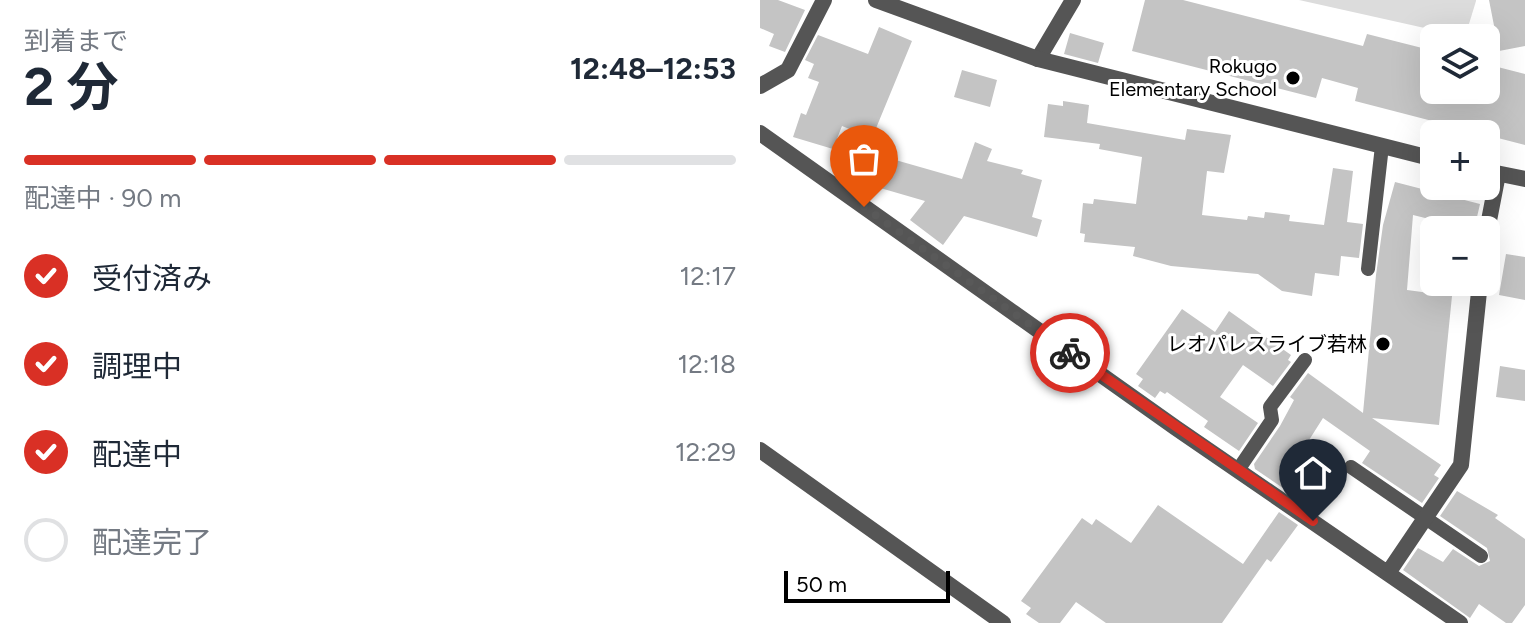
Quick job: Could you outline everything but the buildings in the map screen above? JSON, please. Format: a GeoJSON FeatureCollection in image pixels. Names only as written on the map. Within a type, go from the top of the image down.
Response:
{"type":"FeatureCollection","features":[{"type":"Feature","properties":{"kind":"street"},"geometry":{"type":"LineString","coordinates":[[760,86],[788,70],[824,0]]}},
{"type":"Feature","properties":{"kind":"street"},"geometry":{"type":"LineString","coordinates":[[876,0],[1038,59],[1420,156]]}},
{"type":"Feature","properties":{"kind":"street"},"geometry":{"type":"LineString","coordinates":[[1038,59],[1073,0]]}},
{"type":"Feature","properties":{"kind":"street"},"geometry":{"type":"LineString","coordinates":[[760,133],[1460,623]]}},
{"type":"Feature","properties":{"kind":"street"},"geometry":{"type":"LineString","coordinates":[[1500,174],[1525,179]]}},
{"type":"Feature","properties":{"kind":"street"},"geometry":{"type":"LineString","coordinates":[[1388,573],[1461,465],[1479,296]]}},
{"type":"Feature","properties":{"kind":"street"},"geometry":{"type":"LineString","coordinates":[[760,450],[1003,623]]}},
{"type":"Feature","properties":{"kind":"lane"},"geometry":{"type":"LineString","coordinates":[[1368,269],[1382,146]]}},
{"type":"Feature","properties":{"kind":"lane"},"geometry":{"type":"LineString","coordinates":[[1238,470],[1272,420],[1270,407],[1305,360]]}},
{"type":"Feature","properties":{"kind":"lane"},"geometry":{"type":"LineString","coordinates":[[1351,467],[1481,556]]}},
{"type":"Feature","properties":{"kind":"shaded area"},"geometry":{"type":"Polygon","coordinates":[[[1299,0],[1476,0],[1469,24],[1420,24],[1420,27],[1299,0]]]}},
{"type":"Feature","properties":{"kind":"way so far"},"geometry":{"type":"LineString","coordinates":[[864,207],[1070,353]]}},
{"type":"Feature","properties":{"kind":"place","name":"Rokugo Elementary School"},"geometry":{"type":"Point","coordinates":[1293,78]}},
{"type":"Feature","properties":{"kind":"place","name":"レオパレスライブ若林"},"geometry":{"type":"Point","coordinates":[1383,344]}},
{"type":"Feature","properties":{"kind":"route"},"geometry":{"type":"LineString","coordinates":[[1070,353],[1313,521]]}}]}
